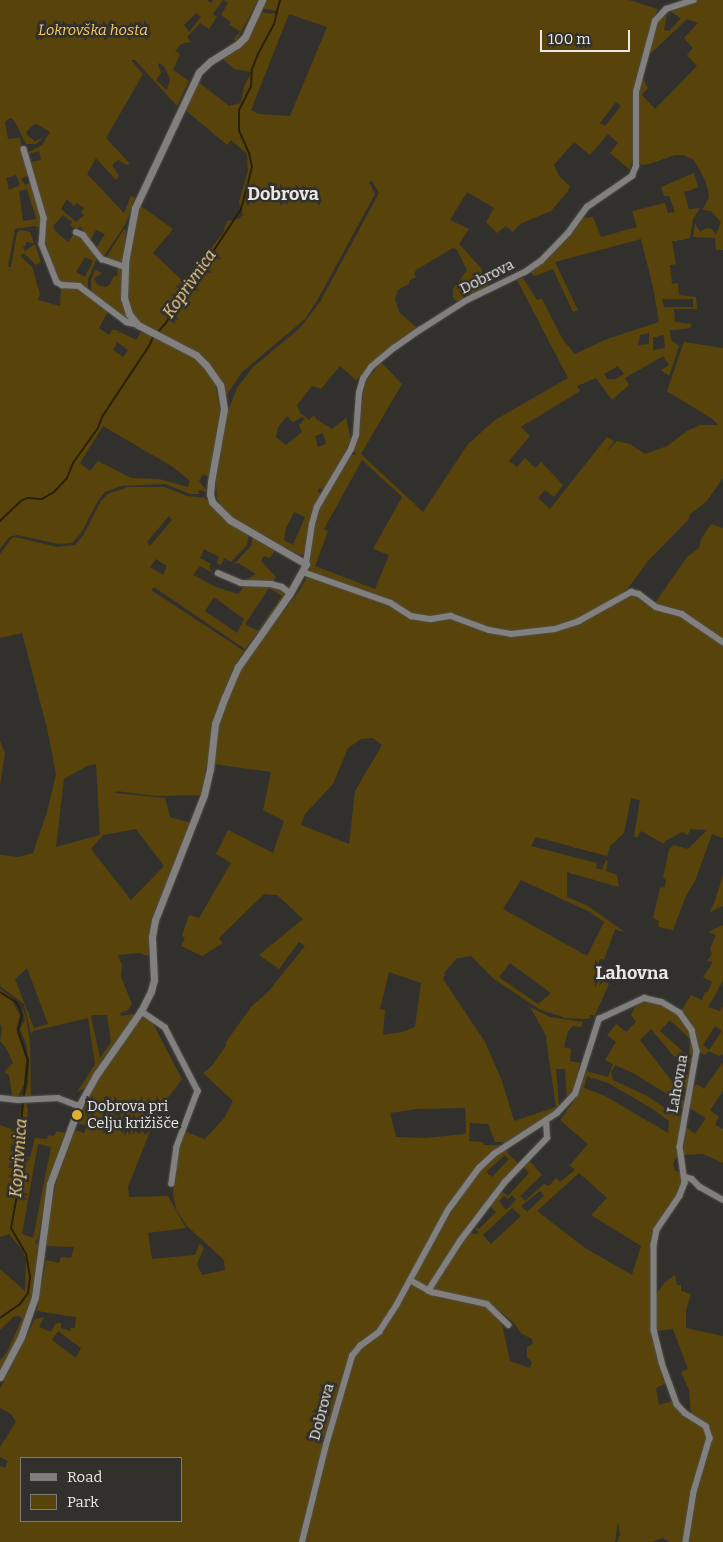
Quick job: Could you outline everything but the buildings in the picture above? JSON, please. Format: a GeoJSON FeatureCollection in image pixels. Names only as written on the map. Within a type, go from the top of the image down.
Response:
{"type":"FeatureCollection","features":[{"type":"Feature","properties":{"kind":"street"},"geometry":{"type":"LineString","coordinates":[[138,325],[129,314],[124,298],[129,230],[135,208],[199,72],[211,60],[237,45],[245,37],[262,0]]}},
{"type":"Feature","properties":{"kind":"street","name":"Dobrova"},"geometry":{"type":"LineString","coordinates":[[306,564],[312,524],[318,507],[351,449],[356,435],[359,393],[363,379],[371,367],[394,348],[467,300],[525,272],[541,261],[568,233],[587,207],[632,176],[636,166],[636,92],[655,21],[666,9],[694,0]]}},
{"type":"Feature","properties":{"kind":"street"},"geometry":{"type":"LineString","coordinates":[[0,1377],[22,1337],[35,1297],[50,1184],[79,1106],[97,1074],[141,1011],[151,991],[154,980],[152,937],[155,920],[204,795],[210,769],[215,724],[225,697],[238,667],[290,593],[306,564],[230,520],[212,502],[210,494],[211,482],[224,409],[220,386],[206,364],[196,355],[138,325],[127,322],[80,286],[62,285],[58,282],[42,244],[44,218],[24,149]]}},
{"type":"Feature","properties":{"kind":"street"},"geometry":{"type":"LineString","coordinates":[[76,232],[83,235],[102,259],[125,267]]}},
{"type":"Feature","properties":{"kind":"street"},"geometry":{"type":"LineString","coordinates":[[303,572],[391,603],[411,616],[431,619],[451,616],[489,630],[511,634],[554,628],[579,621],[631,592],[638,594],[656,607],[682,614],[723,642]]}},
{"type":"Feature","properties":{"kind":"street"},"geometry":{"type":"LineString","coordinates":[[218,573],[241,583],[271,584],[282,587],[290,593]]}},
{"type":"Feature","properties":{"kind":"street","name":"Lahovna"},"geometry":{"type":"LineString","coordinates":[[397,1304],[448,1210],[479,1168],[494,1154],[526,1131],[546,1121],[563,1108],[576,1094],[599,1019],[644,998],[662,1002],[677,1010],[689,1023],[696,1046],[697,1059],[680,1147],[681,1163],[685,1177],[680,1196],[657,1230],[655,1237],[653,1302],[654,1330],[671,1390],[677,1404],[691,1417],[706,1426],[710,1438],[694,1492],[686,1542]]}},
{"type":"Feature","properties":{"kind":"street"},"geometry":{"type":"LineString","coordinates":[[141,1011],[166,1027],[198,1091],[177,1146],[172,1184]]}},
{"type":"Feature","properties":{"kind":"street"},"geometry":{"type":"LineString","coordinates":[[0,1098],[18,1100],[58,1098],[79,1106]]}},
{"type":"Feature","properties":{"kind":"street"},"geometry":{"type":"LineString","coordinates":[[428,1291],[460,1240],[505,1182],[547,1138],[546,1121]]}},
{"type":"Feature","properties":{"kind":"street"},"geometry":{"type":"LineString","coordinates":[[685,1177],[690,1178],[700,1187],[723,1200]]}},
{"type":"Feature","properties":{"kind":"street"},"geometry":{"type":"LineString","coordinates":[[410,1280],[428,1291],[487,1304],[509,1325]]}},
{"type":"Feature","properties":{"kind":"street","name":"Dobrova"},"geometry":{"type":"LineString","coordinates":[[302,1542],[347,1366],[360,1346],[379,1332],[397,1304]]}},
{"type":"Feature","properties":{"kind":"green space","name":"Lokrovška hosta"},"geometry":{"type":"Polygon","coordinates":[[[0,0],[207,0],[211,3],[213,0],[223,0],[213,14],[217,17],[209,29],[200,23],[187,37],[191,42],[181,44],[175,51],[180,54],[173,70],[189,81],[177,106],[135,60],[131,60],[143,74],[106,138],[130,164],[126,165],[118,160],[112,165],[119,176],[116,180],[96,158],[87,174],[124,213],[131,196],[135,198],[126,223],[104,256],[102,257],[95,250],[105,234],[96,230],[90,241],[83,232],[82,227],[74,228],[70,225],[72,222],[63,215],[53,226],[55,231],[68,242],[75,233],[84,237],[97,258],[88,279],[88,290],[77,283],[60,283],[44,240],[44,212],[25,154],[42,145],[50,132],[37,124],[33,125],[26,132],[28,136],[35,141],[43,138],[36,144],[26,144],[14,120],[10,118],[5,122],[8,139],[20,138],[29,175],[21,179],[25,185],[31,183],[34,187],[40,205],[43,224],[43,228],[34,226],[15,229],[8,267],[11,267],[17,233],[20,230],[30,232],[34,243],[26,242],[26,245],[23,247],[25,251],[35,244],[41,262],[36,265],[24,253],[20,256],[32,267],[40,294],[38,300],[60,306],[61,287],[77,288],[108,311],[99,328],[109,335],[112,330],[116,330],[136,340],[141,332],[151,335],[191,354],[205,367],[216,388],[220,411],[209,477],[203,474],[199,481],[208,493],[200,490],[198,491],[200,494],[190,494],[165,484],[121,486],[105,492],[99,499],[81,533],[72,543],[59,544],[17,535],[9,537],[0,549],[0,0]],[[196,13],[184,25],[189,32],[201,17],[196,13]],[[160,63],[158,64],[161,73],[156,80],[167,90],[170,79],[165,68],[160,63]],[[39,151],[29,154],[31,162],[41,160],[39,151]],[[16,175],[6,178],[9,190],[20,185],[16,175]],[[27,189],[19,191],[23,221],[36,219],[27,189]],[[67,199],[61,209],[76,222],[84,215],[81,212],[84,208],[77,203],[74,206],[67,199]],[[85,257],[76,272],[85,277],[93,261],[85,257]],[[117,342],[113,350],[123,357],[128,350],[117,342]],[[103,426],[80,463],[90,471],[98,461],[131,478],[159,479],[188,487],[190,481],[173,467],[103,426]]]}},
{"type":"Feature","properties":{"kind":"green space"},"geometry":{"type":"Polygon","coordinates":[[[224,0],[258,0],[236,41],[234,39],[240,31],[229,25],[231,22],[221,15],[228,3],[224,0]]]}},
{"type":"Feature","properties":{"kind":"green space"},"geometry":{"type":"Polygon","coordinates":[[[265,0],[629,0],[658,9],[653,19],[634,91],[634,156],[629,169],[610,153],[618,143],[608,134],[590,155],[574,142],[554,165],[559,176],[570,186],[568,191],[551,211],[520,224],[513,232],[506,226],[497,233],[486,222],[494,208],[467,192],[450,220],[469,229],[459,244],[494,282],[460,302],[456,301],[453,297],[453,289],[467,270],[457,250],[453,248],[416,270],[414,274],[416,277],[409,281],[409,284],[398,290],[395,299],[399,312],[417,328],[386,351],[356,380],[340,366],[321,389],[312,386],[297,405],[300,413],[309,420],[314,415],[316,419],[332,429],[346,418],[351,439],[323,491],[320,488],[317,491],[321,494],[314,506],[304,554],[300,555],[234,519],[226,513],[217,499],[216,479],[228,411],[237,388],[253,367],[300,328],[320,302],[379,193],[372,181],[369,182],[375,194],[318,299],[305,319],[241,373],[226,396],[212,369],[202,356],[189,347],[152,331],[141,323],[131,309],[127,294],[128,263],[138,204],[173,229],[153,253],[185,283],[223,233],[227,221],[238,219],[243,215],[239,202],[248,171],[247,154],[231,140],[227,145],[183,108],[196,80],[229,106],[241,103],[244,86],[252,72],[234,69],[221,57],[237,48],[258,12],[278,14],[278,11],[260,8],[265,0]],[[289,14],[251,110],[258,114],[290,116],[327,27],[289,14]],[[616,102],[600,123],[605,126],[621,106],[616,102]],[[287,416],[278,427],[276,437],[286,445],[302,432],[299,425],[305,419],[302,417],[293,422],[287,416]],[[323,433],[315,436],[318,447],[326,444],[323,433]],[[294,512],[286,528],[284,540],[293,545],[305,517],[294,512]]]}},
{"type":"Feature","properties":{"kind":"green space"},"geometry":{"type":"Polygon","coordinates":[[[699,0],[723,0],[723,250],[716,250],[715,238],[693,237],[695,223],[700,232],[706,228],[712,229],[716,235],[721,222],[711,211],[702,210],[709,198],[708,190],[705,180],[694,160],[683,155],[675,155],[649,164],[642,165],[639,162],[638,100],[642,77],[648,88],[642,95],[655,109],[697,66],[687,55],[693,48],[684,38],[698,23],[687,19],[647,57],[658,22],[667,14],[664,30],[669,31],[681,18],[671,12],[699,0]]]}},
{"type":"Feature","properties":{"kind":"green space"},"geometry":{"type":"Polygon","coordinates":[[[694,173],[698,187],[684,192],[689,209],[700,208],[693,219],[690,238],[672,241],[676,264],[670,265],[672,284],[678,283],[679,295],[696,297],[697,309],[674,309],[675,322],[692,324],[690,328],[670,330],[671,340],[679,346],[669,376],[661,370],[669,365],[663,356],[625,378],[629,385],[612,400],[596,378],[577,386],[580,391],[521,427],[530,436],[509,461],[517,467],[525,458],[535,468],[541,462],[563,485],[554,497],[545,490],[538,498],[550,509],[607,437],[614,441],[606,452],[617,441],[630,444],[645,454],[667,446],[687,431],[700,425],[718,425],[714,420],[667,391],[684,342],[723,348],[723,478],[706,502],[690,514],[688,520],[648,561],[628,588],[619,596],[585,616],[561,625],[520,632],[523,635],[554,630],[579,623],[621,600],[634,596],[654,609],[682,616],[723,644],[723,838],[712,834],[695,881],[686,896],[673,930],[658,927],[659,921],[653,918],[660,888],[665,887],[666,880],[663,878],[669,849],[674,845],[688,849],[707,830],[690,829],[688,835],[682,832],[665,841],[664,844],[641,831],[637,838],[634,836],[640,800],[631,798],[624,833],[610,846],[607,856],[536,837],[531,846],[597,863],[596,868],[602,870],[606,860],[608,861],[606,871],[617,875],[619,887],[567,872],[567,897],[588,906],[626,933],[615,929],[604,960],[600,959],[598,964],[602,966],[598,979],[609,984],[595,1015],[590,1015],[590,1018],[566,1018],[539,1009],[494,979],[471,956],[457,958],[444,973],[443,979],[485,1042],[502,1081],[514,1121],[556,1107],[547,1037],[530,1007],[550,1017],[583,1022],[581,1027],[573,1026],[568,1031],[564,1047],[571,1049],[570,1061],[580,1063],[578,1070],[581,1072],[574,1093],[561,1108],[505,1142],[495,1142],[488,1124],[470,1123],[469,1141],[483,1142],[484,1145],[504,1145],[478,1166],[453,1199],[407,1281],[428,1293],[485,1304],[493,1310],[502,1324],[510,1361],[530,1368],[532,1362],[527,1357],[527,1347],[533,1344],[532,1339],[522,1334],[513,1322],[497,1309],[483,1300],[431,1290],[467,1233],[479,1234],[474,1227],[479,1229],[496,1212],[490,1206],[499,1195],[503,1192],[508,1196],[529,1173],[523,1166],[529,1160],[542,1175],[520,1196],[525,1201],[544,1184],[549,1186],[556,1178],[560,1182],[575,1170],[570,1165],[588,1144],[560,1120],[578,1095],[586,1071],[608,1077],[613,1064],[605,1060],[616,1042],[607,1035],[616,1024],[626,1032],[636,1022],[631,1015],[637,1003],[645,1000],[662,1003],[678,1013],[691,1031],[694,1040],[695,1060],[683,1112],[678,1157],[675,1158],[673,1164],[675,1171],[680,1172],[683,1177],[683,1184],[657,1226],[653,1237],[651,1296],[654,1342],[665,1384],[656,1388],[659,1405],[672,1401],[678,1411],[704,1428],[708,1439],[690,1499],[685,1542],[670,1542],[662,1538],[652,1542],[617,1542],[620,1535],[618,1522],[615,1542],[0,1542],[0,1466],[5,1468],[8,1461],[0,1457],[0,1447],[16,1422],[11,1414],[0,1408],[0,1389],[35,1319],[44,1317],[39,1327],[51,1332],[55,1324],[58,1323],[61,1323],[61,1328],[70,1331],[71,1328],[75,1328],[76,1317],[37,1311],[46,1260],[59,1263],[61,1257],[71,1258],[74,1247],[46,1246],[51,1207],[57,1179],[75,1130],[84,1133],[87,1126],[78,1123],[92,1089],[141,1018],[148,1018],[152,1022],[182,1079],[158,1111],[128,1187],[129,1197],[168,1196],[186,1228],[148,1233],[152,1259],[195,1255],[200,1243],[204,1248],[197,1264],[202,1275],[225,1270],[224,1260],[186,1225],[176,1209],[173,1194],[174,1167],[183,1131],[205,1139],[225,1117],[233,1101],[203,1073],[211,1067],[251,1007],[268,992],[305,946],[299,942],[279,969],[259,955],[303,919],[277,895],[264,894],[221,936],[219,939],[223,943],[202,956],[181,946],[185,938],[182,936],[189,915],[199,918],[231,863],[216,854],[228,830],[273,853],[284,821],[263,810],[271,772],[214,764],[219,723],[240,668],[300,590],[307,577],[323,580],[391,606],[410,618],[431,620],[448,618],[447,615],[421,617],[410,614],[380,597],[309,571],[315,523],[322,504],[352,455],[357,454],[353,452],[360,428],[363,393],[367,380],[381,362],[402,384],[361,454],[423,512],[468,444],[495,420],[568,378],[517,280],[523,278],[537,300],[542,299],[563,340],[575,354],[607,339],[659,322],[653,287],[641,239],[555,262],[578,310],[573,312],[553,269],[535,276],[531,273],[552,254],[582,218],[593,217],[601,237],[637,227],[632,211],[665,203],[668,213],[675,212],[669,196],[664,196],[661,187],[694,173]],[[662,299],[664,307],[693,307],[693,299],[662,299]],[[649,333],[640,335],[638,345],[649,344],[649,333]],[[664,335],[653,337],[653,350],[665,348],[664,335]],[[618,366],[604,374],[607,379],[616,379],[624,374],[618,366]],[[362,460],[324,529],[328,531],[315,566],[375,589],[389,555],[373,549],[402,497],[362,460]],[[373,738],[361,739],[348,748],[333,784],[305,814],[301,825],[349,844],[355,791],[382,745],[373,738]],[[521,880],[503,909],[587,956],[604,922],[590,912],[521,880]],[[510,963],[499,977],[538,1004],[551,993],[510,963]],[[389,972],[380,1009],[385,1010],[383,1035],[402,1032],[415,1027],[421,983],[389,972]],[[670,1020],[660,1031],[689,1057],[690,1039],[670,1020]],[[651,1029],[640,1040],[677,1088],[685,1070],[651,1029]],[[615,1065],[611,1072],[613,1080],[647,1096],[668,1110],[670,1108],[675,1109],[675,1100],[667,1094],[635,1074],[615,1065]],[[556,1069],[559,1106],[567,1099],[565,1069],[556,1069]],[[587,1076],[584,1088],[605,1096],[668,1133],[669,1121],[653,1109],[608,1083],[587,1076]],[[465,1108],[417,1109],[390,1113],[396,1137],[426,1138],[465,1134],[465,1108]],[[579,1173],[537,1211],[585,1248],[632,1275],[641,1246],[591,1215],[607,1198],[579,1173]],[[540,1191],[521,1206],[527,1212],[544,1196],[540,1191]],[[512,1195],[508,1199],[504,1196],[499,1201],[506,1210],[516,1200],[512,1195]],[[512,1208],[483,1235],[491,1244],[521,1216],[512,1208]],[[58,1331],[52,1340],[76,1358],[81,1348],[58,1331]]]}},
{"type":"Feature","properties":{"kind":"green space"},"geometry":{"type":"Polygon","coordinates":[[[124,229],[126,230],[122,264],[106,258],[124,229]]]}},
{"type":"Feature","properties":{"kind":"green space"},"geometry":{"type":"Polygon","coordinates":[[[118,265],[122,268],[121,294],[128,319],[91,292],[91,280],[95,270],[102,273],[94,278],[97,285],[106,287],[114,276],[117,276],[118,265]]]}},
{"type":"Feature","properties":{"kind":"green space"},"geometry":{"type":"Polygon","coordinates":[[[128,487],[164,487],[187,496],[205,498],[224,519],[249,533],[247,545],[231,562],[224,558],[221,565],[217,563],[219,557],[204,549],[200,558],[211,564],[209,567],[213,573],[200,566],[193,575],[216,587],[238,594],[245,585],[270,585],[285,591],[287,594],[245,649],[154,587],[151,590],[244,651],[233,668],[217,709],[201,795],[156,796],[116,791],[115,793],[165,798],[170,817],[191,823],[152,918],[148,956],[139,953],[118,955],[122,965],[121,977],[132,1004],[128,1010],[120,1013],[121,1016],[133,1014],[134,1016],[102,1060],[86,1087],[77,1092],[95,1064],[88,1018],[33,1031],[31,1034],[24,1004],[0,986],[0,855],[18,857],[33,853],[47,812],[56,774],[47,728],[22,633],[0,638],[0,554],[11,539],[15,537],[57,547],[75,545],[84,534],[101,501],[108,494],[128,487]],[[169,516],[147,542],[150,546],[172,520],[169,516]],[[156,559],[150,567],[163,575],[167,566],[156,559]],[[269,588],[245,624],[258,631],[282,596],[269,588]],[[214,597],[205,611],[237,633],[244,619],[214,597]],[[96,764],[87,766],[64,779],[56,847],[100,835],[96,764]],[[136,829],[103,835],[91,849],[131,900],[164,866],[136,829]],[[27,968],[15,979],[34,1028],[48,1024],[27,968]],[[107,1015],[91,1016],[100,1058],[111,1042],[107,1015]]]}},
{"type":"Feature","properties":{"kind":"green space"},"geometry":{"type":"Polygon","coordinates":[[[711,524],[723,528],[723,641],[683,613],[656,606],[655,603],[687,557],[699,548],[701,539],[711,524]]]}},
{"type":"Feature","properties":{"kind":"green space"},"geometry":{"type":"Polygon","coordinates":[[[253,535],[277,548],[270,558],[264,556],[261,561],[276,577],[272,583],[245,581],[256,574],[238,563],[234,564],[251,546],[253,535]]]}},
{"type":"Feature","properties":{"kind":"green space"},"geometry":{"type":"Polygon","coordinates":[[[0,741],[5,753],[0,785],[0,741]]]}},
{"type":"Feature","properties":{"kind":"green space"},"geometry":{"type":"Polygon","coordinates":[[[723,876],[723,906],[710,912],[714,903],[723,876]]]}},
{"type":"Feature","properties":{"kind":"green space"},"geometry":{"type":"Polygon","coordinates":[[[723,925],[723,981],[708,1007],[720,1011],[723,1006],[723,1054],[719,1056],[708,1051],[705,1055],[699,1052],[693,1027],[682,1010],[691,995],[702,1000],[712,982],[703,977],[713,962],[707,961],[712,954],[710,949],[716,935],[708,932],[723,925]],[[715,1026],[703,1045],[709,1050],[722,1031],[715,1026]]]}},
{"type":"Feature","properties":{"kind":"green space"},"geometry":{"type":"Polygon","coordinates":[[[0,989],[15,1000],[13,1003],[20,1016],[16,1029],[26,1059],[24,1084],[18,1097],[12,1095],[9,1075],[4,1072],[13,1063],[6,1048],[0,1041],[2,1029],[0,1022],[0,989]]]}},
{"type":"Feature","properties":{"kind":"green space"},"geometry":{"type":"Polygon","coordinates":[[[20,1004],[26,1018],[30,1042],[31,1096],[24,1097],[28,1085],[29,1062],[26,1043],[20,1029],[25,1019],[20,1004]]]}},
{"type":"Feature","properties":{"kind":"green space"},"geometry":{"type":"Polygon","coordinates":[[[723,1062],[723,1091],[710,1110],[719,1117],[715,1125],[723,1129],[723,1163],[703,1154],[683,1155],[686,1127],[695,1134],[706,1118],[688,1107],[692,1090],[697,1084],[704,1089],[723,1062]]]}},
{"type":"Feature","properties":{"kind":"green space"},"geometry":{"type":"Polygon","coordinates":[[[26,1103],[28,1109],[25,1157],[30,1157],[35,1138],[47,1139],[48,1135],[54,1136],[57,1131],[65,1133],[48,1181],[38,1238],[35,1242],[38,1244],[38,1247],[32,1294],[19,1335],[0,1371],[0,1360],[7,1352],[22,1319],[19,1316],[13,1317],[0,1330],[0,1269],[25,1291],[26,1261],[23,1251],[9,1234],[0,1237],[0,1125],[17,1131],[22,1105],[26,1103]],[[38,1144],[22,1234],[33,1238],[51,1147],[38,1144]]]}},
{"type":"Feature","properties":{"kind":"green space"},"geometry":{"type":"Polygon","coordinates":[[[506,1149],[509,1155],[519,1164],[474,1217],[429,1288],[413,1278],[456,1204],[481,1169],[506,1149]],[[505,1155],[486,1172],[492,1177],[509,1159],[505,1155]]]}},
{"type":"Feature","properties":{"kind":"green space"},"geometry":{"type":"Polygon","coordinates":[[[675,1275],[677,1285],[681,1285],[681,1291],[691,1294],[686,1311],[686,1328],[723,1336],[723,1542],[689,1542],[694,1500],[712,1441],[709,1427],[703,1421],[691,1415],[689,1390],[681,1372],[688,1369],[673,1329],[657,1331],[656,1294],[665,1282],[675,1275]]]}},
{"type":"Feature","properties":{"kind":"waterway","name":"Koprivnica"},"geometry":{"type":"LineString","coordinates":[[0,521],[22,500],[28,498],[42,499],[54,492],[67,478],[73,463],[98,428],[102,417],[153,337],[165,324],[241,209],[252,167],[249,153],[239,131],[239,110],[251,86],[252,69],[274,24],[280,0]]}},
{"type":"Feature","properties":{"kind":"waterway","name":"Koprivnica"},"geometry":{"type":"LineString","coordinates":[[0,992],[16,1002],[19,1007],[22,1015],[18,1031],[28,1060],[17,1156],[18,1189],[11,1228],[26,1254],[30,1277],[28,1293],[20,1304],[0,1318]]}},
{"type":"Feature","properties":{"kind":"place","name":"Dobrova pri Celju križišče"},"geometry":{"type":"Point","coordinates":[77,1115]}},
{"type":"Feature","properties":{"kind":"district","name":"Dobrova"},"geometry":{"type":"Point","coordinates":[283,194]}},
{"type":"Feature","properties":{"kind":"district","name":"Lahovna"},"geometry":{"type":"Point","coordinates":[632,973]}}]}
